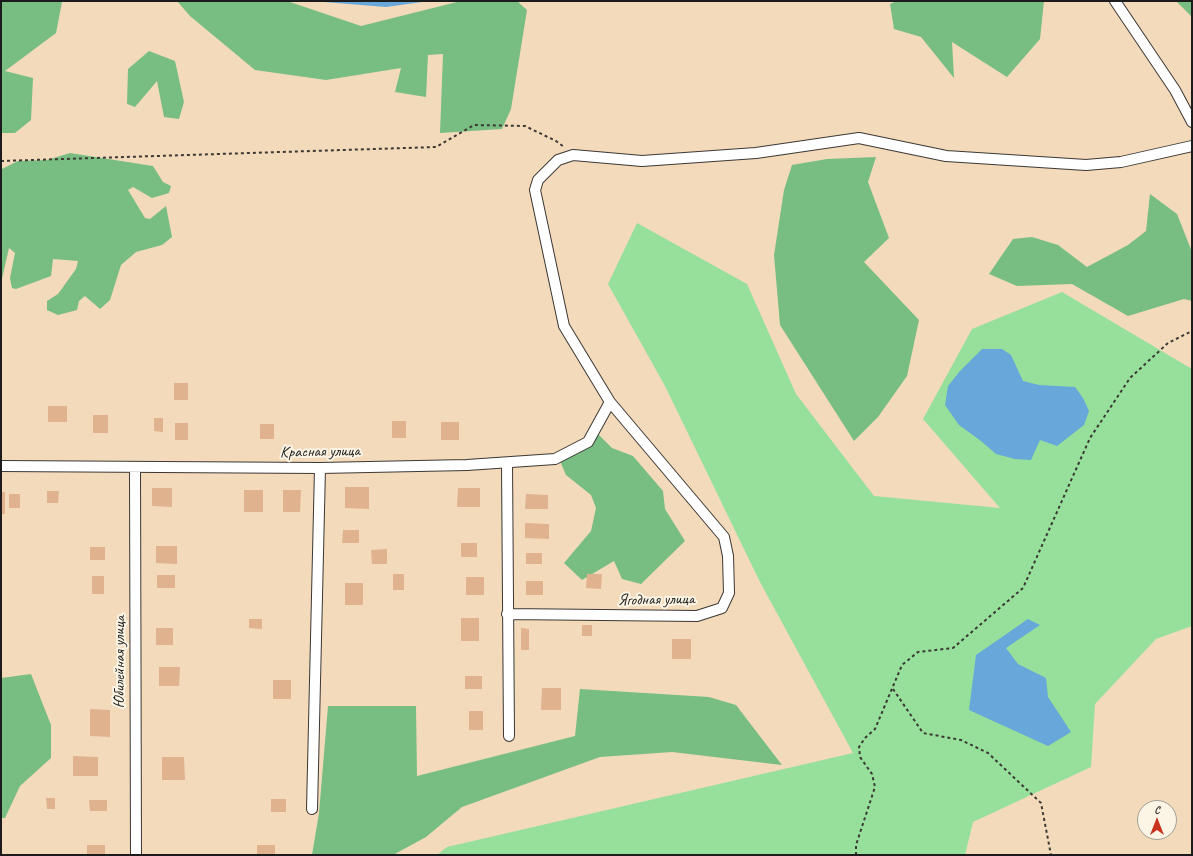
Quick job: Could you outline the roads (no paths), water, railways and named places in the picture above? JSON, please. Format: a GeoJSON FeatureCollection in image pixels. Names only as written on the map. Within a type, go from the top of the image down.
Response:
{"type":"FeatureCollection","features":[{"type":"Feature","properties":{"kind":"street"},"geometry":{"type":"LineString","coordinates":[[1115,1],[1175,90],[1192,122]]}},
{"type":"Feature","properties":{"kind":"street","name":"Ягодная улица"},"geometry":{"type":"LineString","coordinates":[[507,614],[698,616],[722,608],[729,593],[728,556],[724,537],[610,402],[564,326],[535,190],[538,180],[545,171],[558,160],[573,155],[642,161],[756,153],[858,138],[946,156],[1086,165],[1120,162],[1192,146]]}},
{"type":"Feature","properties":{"kind":"street","name":"Красная улица"},"geometry":{"type":"LineString","coordinates":[[1,466],[320,468],[507,463],[555,459],[588,442],[610,402]]}},
{"type":"Feature","properties":{"kind":"street"},"geometry":{"type":"LineString","coordinates":[[507,463],[509,736]]}},
{"type":"Feature","properties":{"kind":"street","name":"Юбилейная улица"},"geometry":{"type":"LineString","coordinates":[[134,468],[136,855]]}},
{"type":"Feature","properties":{"kind":"street"},"geometry":{"type":"LineString","coordinates":[[312,809],[320,468]]}},
{"type":"Feature","properties":{"kind":"water"},"geometry":{"type":"Polygon","coordinates":[[[312,1],[429,1],[386,7],[312,1]]]}},
{"type":"Feature","properties":{"kind":"water"},"geometry":{"type":"Polygon","coordinates":[[[982,349],[1002,349],[1011,355],[1023,381],[1039,385],[1075,387],[1083,398],[1089,411],[1084,425],[1057,446],[1040,440],[1031,460],[1015,459],[996,454],[959,425],[945,405],[948,386],[960,371],[982,349]]]}},
{"type":"Feature","properties":{"kind":"water"},"geometry":{"type":"Polygon","coordinates":[[[1028,619],[1040,625],[1006,648],[1018,664],[1046,678],[1048,697],[1071,732],[1048,746],[969,710],[976,655],[1028,619]]]}}]}
